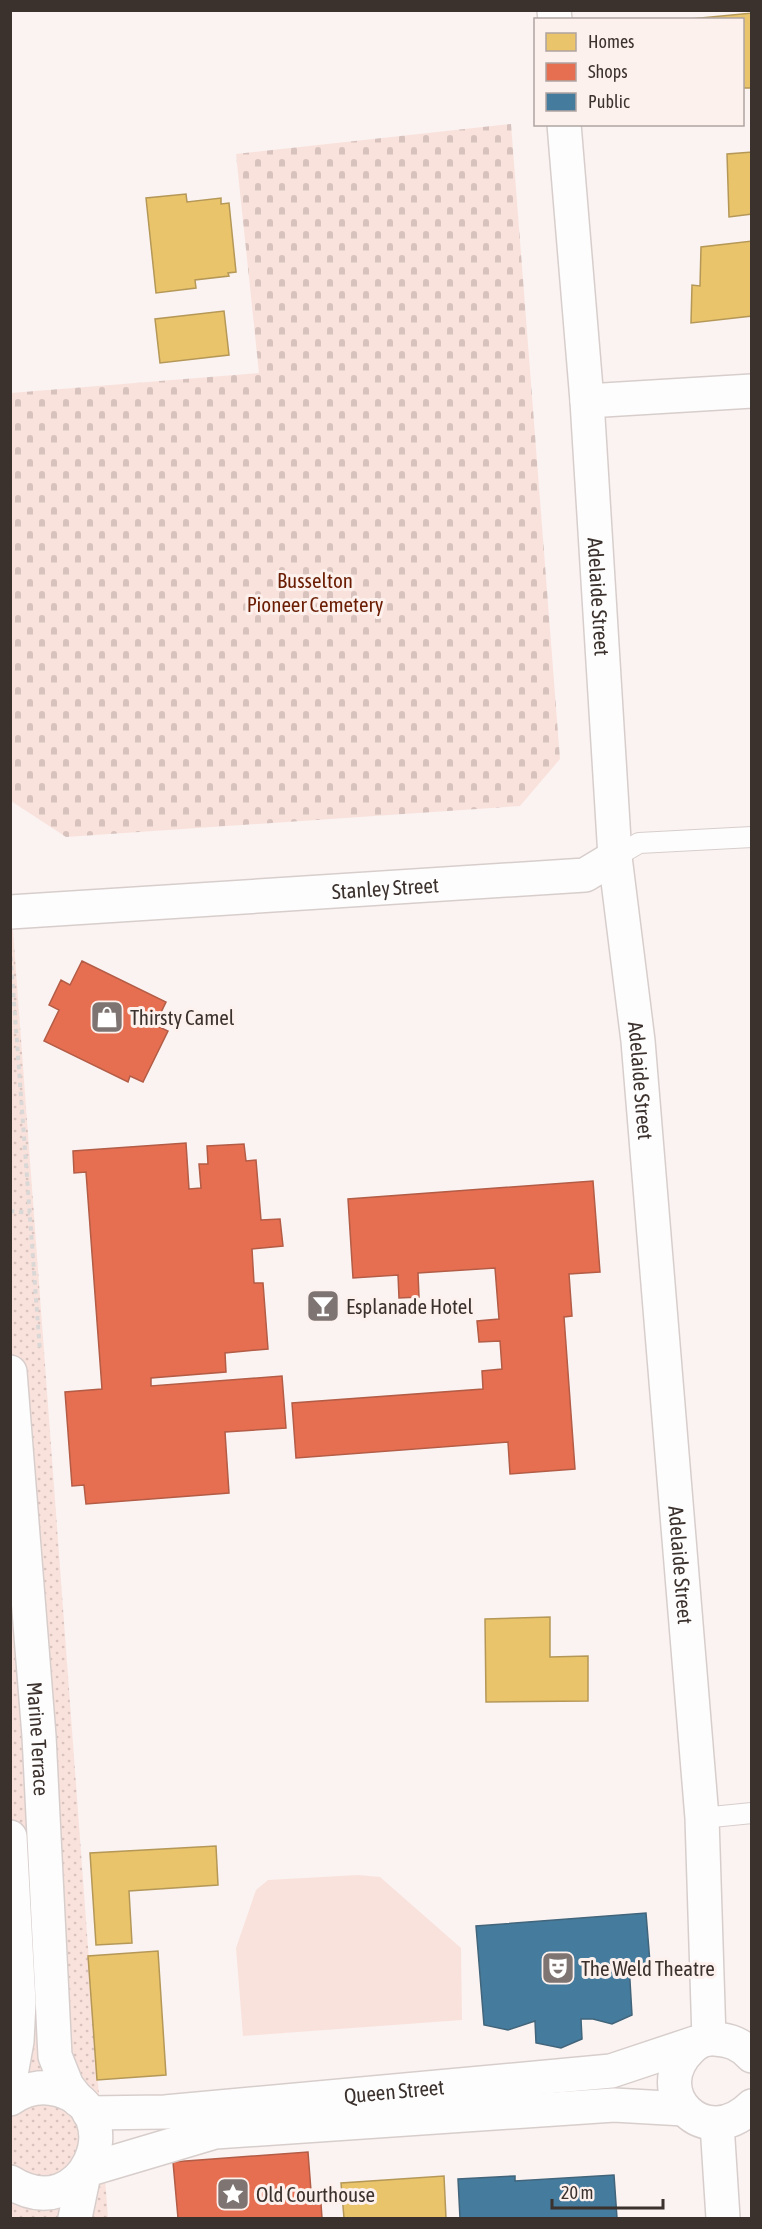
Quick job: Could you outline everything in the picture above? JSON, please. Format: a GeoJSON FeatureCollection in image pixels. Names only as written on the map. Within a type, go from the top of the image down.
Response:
{"type":"FeatureCollection","features":[{"type":"Feature","properties":{"kind":"street","name":"Adelaide Street"},"geometry":{"type":"LineString","coordinates":[[564,126],[587,401],[615,857],[638,1041],[702,1818],[702,2041]]}},
{"type":"Feature","properties":{"kind":"street"},"geometry":{"type":"LineString","coordinates":[[587,401],[752,391]]}},
{"type":"Feature","properties":{"kind":"street","name":"Stanley Street"},"geometry":{"type":"LineString","coordinates":[[10,912],[585,875],[615,857]]}},
{"type":"Feature","properties":{"kind":"street","name":"Marine Terrace"},"geometry":{"type":"LineString","coordinates":[[10,1372],[39,1736],[55,2056],[67,2086],[83,2106],[94,2126],[96,2141],[94,2156],[86,2172]]}},
{"type":"Feature","properties":{"kind":"street"},"geometry":{"type":"LineString","coordinates":[[10,1837],[19,2003],[17,2041],[10,2080]]}},
{"type":"Feature","properties":{"kind":"street"},"geometry":{"type":"LineString","coordinates":[[750,2053],[730,2040],[702,2041],[680,2058],[674,2072],[676,2096],[684,2109],[702,2121],[717,2124],[728,2123],[741,2116],[752,2106]]}},
{"type":"Feature","properties":{"kind":"street","name":"Queen Street"},"geometry":{"type":"LineString","coordinates":[[83,2106],[165,2112],[611,2071],[702,2041]]}},
{"type":"Feature","properties":{"kind":"street"},"geometry":{"type":"LineString","coordinates":[[10,2099],[25,2091],[52,2088],[66,2092],[83,2106]]}},
{"type":"Feature","properties":{"kind":"street","name":"Queen Street"},"geometry":{"type":"LineString","coordinates":[[11,2183],[37,2193],[63,2190],[75,2184],[86,2172],[215,2132],[614,2105],[684,2109]]}},
{"type":"Feature","properties":{"kind":"street"},"geometry":{"type":"LineString","coordinates":[[717,2124],[723,2218]]}},
{"type":"Feature","properties":{"kind":"street"},"geometry":{"type":"LineString","coordinates":[[75,2218],[86,2172]]}},
{"type":"Feature","properties":{"kind":"street"},"geometry":{"type":"LineString","coordinates":[[11,2183],[27,2218]]}},
{"type":"Feature","properties":{"kind":"lane","name":"Stanley Street"},"geometry":{"type":"LineString","coordinates":[[615,857],[639,843],[752,837]]}},
{"type":"Feature","properties":{"kind":"lane"},"geometry":{"type":"LineString","coordinates":[[702,1818],[752,1814]]}},
{"type":"Feature","properties":{"kind":"path"},"geometry":{"type":"LineString","coordinates":[[10,1211],[30,1213]]}},
{"type":"Feature","properties":{"kind":"green space","name":"Busselton Pioneer Cemetery"},"geometry":{"type":"Polygon","coordinates":[[[511,124],[560,759],[520,806],[66,837],[11,801],[11,393],[259,373],[236,154],[511,124]]]}},
{"type":"Feature","properties":{"kind":"green space"},"geometry":{"type":"Polygon","coordinates":[[[10,890],[108,2218],[11,2218],[10,890]]]}},
{"type":"Feature","properties":{"kind":"green space"},"geometry":{"type":"Polygon","coordinates":[[[358,1875],[380,1877],[461,1948],[462,2020],[243,2036],[236,1948],[256,1890],[268,1880],[358,1875]]]}},
{"type":"Feature","properties":{"kind":"building: Homes"},"geometry":{"type":"Polygon","coordinates":[[[752,13],[752,88],[744,88],[744,18],[700,18],[752,13]]]}},
{"type":"Feature","properties":{"kind":"building: Homes"},"geometry":{"type":"Polygon","coordinates":[[[752,152],[752,214],[729,217],[727,154],[752,152]]]}},
{"type":"Feature","properties":{"kind":"building: Homes"},"geometry":{"type":"Polygon","coordinates":[[[186,194],[187,202],[221,198],[221,204],[229,203],[236,272],[228,273],[229,276],[195,280],[196,288],[156,293],[146,198],[186,194]]]}},
{"type":"Feature","properties":{"kind":"building: Homes"},"geometry":{"type":"Polygon","coordinates":[[[752,241],[752,316],[691,323],[692,285],[700,286],[701,247],[752,241]]]}},
{"type":"Feature","properties":{"kind":"building: Homes"},"geometry":{"type":"Polygon","coordinates":[[[224,311],[229,355],[160,363],[155,319],[224,311]]]}},
{"type":"Feature","properties":{"kind":"building: Homes"},"geometry":{"type":"Polygon","coordinates":[[[550,1617],[550,1657],[588,1656],[588,1701],[486,1702],[485,1619],[550,1617]]]}},
{"type":"Feature","properties":{"kind":"building: Homes"},"geometry":{"type":"Polygon","coordinates":[[[216,1846],[218,1885],[129,1891],[132,1943],[96,1945],[90,1853],[216,1846]]]}},
{"type":"Feature","properties":{"kind":"building: Homes"},"geometry":{"type":"Polygon","coordinates":[[[158,1951],[166,2075],[97,2080],[88,1956],[158,1951]]]}},
{"type":"Feature","properties":{"kind":"building: Homes"},"geometry":{"type":"Polygon","coordinates":[[[444,2176],[446,2218],[344,2218],[341,2183],[444,2176]]]}},
{"type":"Feature","properties":{"kind":"building: Shops","name":"Thirsty Camel"},"geometry":{"type":"Polygon","coordinates":[[[82,961],[166,1002],[155,1025],[168,1031],[143,1082],[130,1076],[128,1082],[44,1041],[59,1010],[49,1005],[61,980],[70,985],[82,961]]]}},
{"type":"Feature","properties":{"kind":"building: Shops"},"geometry":{"type":"Polygon","coordinates":[[[186,1143],[189,1189],[201,1188],[199,1164],[208,1164],[207,1146],[244,1144],[246,1161],[256,1160],[261,1220],[280,1219],[283,1246],[252,1249],[254,1283],[263,1283],[268,1349],[225,1353],[226,1372],[151,1378],[151,1386],[282,1376],[286,1428],[225,1432],[229,1493],[86,1504],[84,1485],[72,1486],[65,1392],[102,1389],[86,1172],[74,1173],[73,1151],[186,1143]]]}},
{"type":"Feature","properties":{"kind":"building: Shops"},"geometry":{"type":"Polygon","coordinates":[[[593,1181],[600,1272],[569,1274],[572,1316],[564,1317],[575,1469],[510,1474],[508,1442],[296,1458],[292,1403],[483,1389],[482,1371],[502,1369],[500,1341],[479,1342],[477,1321],[499,1319],[495,1268],[418,1273],[419,1297],[399,1298],[398,1275],[353,1278],[348,1199],[593,1181]]]}},
{"type":"Feature","properties":{"kind":"building: Shops"},"geometry":{"type":"Polygon","coordinates":[[[308,2152],[312,2204],[321,2204],[322,2218],[178,2218],[173,2162],[308,2152]]]}},
{"type":"Feature","properties":{"kind":"building: Public"},"geometry":{"type":"Polygon","coordinates":[[[646,1913],[650,1963],[629,1964],[632,2015],[612,2024],[593,2019],[581,2019],[582,2039],[561,2048],[536,2043],[535,2021],[508,2030],[484,2025],[476,1926],[646,1913]]]}},
{"type":"Feature","properties":{"kind":"building: Public"},"geometry":{"type":"Polygon","coordinates":[[[614,2175],[617,2218],[460,2218],[458,2179],[515,2176],[515,2181],[614,2175]]]}},
{"type":"Feature","properties":{"kind":"place","name":"Thirsty Camel"},"geometry":{"type":"Point","coordinates":[107,1017]}},
{"type":"Feature","properties":{"kind":"place","name":"Esplanade Hotel"},"geometry":{"type":"Point","coordinates":[323,1306]}},
{"type":"Feature","properties":{"kind":"place","name":"The Weld Theatre"},"geometry":{"type":"Point","coordinates":[558,1968]}},
{"type":"Feature","properties":{"kind":"place","name":"Old Courthouse"},"geometry":{"type":"Point","coordinates":[233,2194]}}]}
